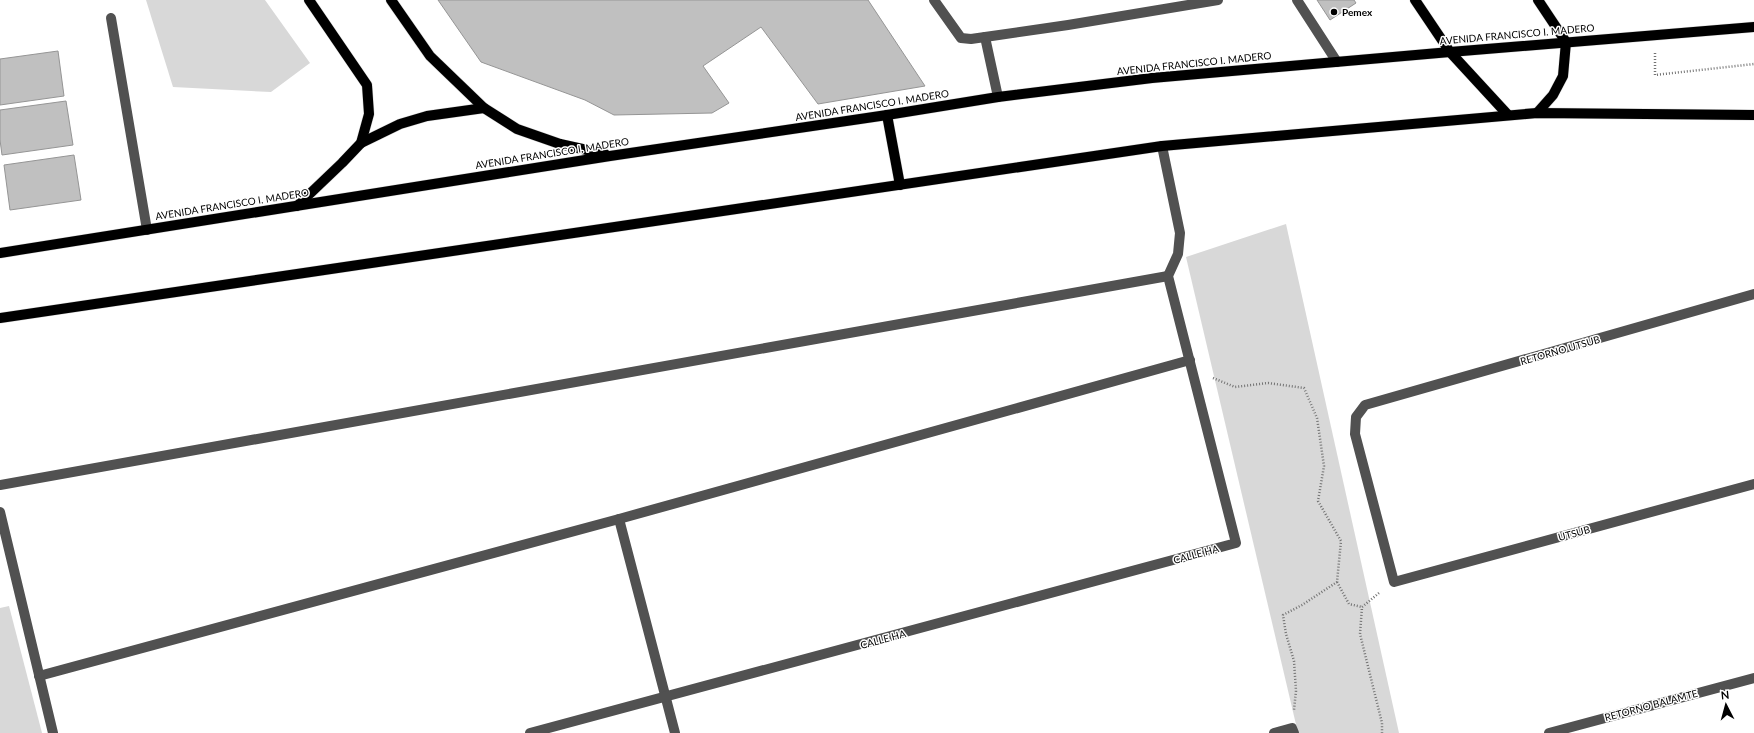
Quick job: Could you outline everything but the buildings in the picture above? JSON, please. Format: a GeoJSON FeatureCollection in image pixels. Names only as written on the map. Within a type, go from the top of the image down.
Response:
{"type":"FeatureCollection","features":[{"type":"Feature","properties":{"kind":"main road"},"geometry":{"type":"LineString","coordinates":[[309,0],[367,85],[369,114],[361,143]]}},
{"type":"Feature","properties":{"kind":"main road"},"geometry":{"type":"LineString","coordinates":[[391,0],[430,56],[484,108],[517,129],[560,144],[610,156]]}},
{"type":"Feature","properties":{"kind":"main road"},"geometry":{"type":"LineString","coordinates":[[1415,0],[1450,52],[1508,115]]}},
{"type":"Feature","properties":{"kind":"main road"},"geometry":{"type":"LineString","coordinates":[[1537,113],[1552,95],[1563,76],[1566,42],[1538,0]]}},
{"type":"Feature","properties":{"kind":"main road","name":"AVENIDA FRANCISCO I. MADERO"},"geometry":{"type":"LineString","coordinates":[[0,253],[610,156],[887,116],[998,97],[1152,78],[1754,27]]}},
{"type":"Feature","properties":{"kind":"main road"},"geometry":{"type":"LineString","coordinates":[[297,206],[361,143],[400,124],[427,116],[484,108]]}},
{"type":"Feature","properties":{"kind":"main road"},"geometry":{"type":"LineString","coordinates":[[0,318],[1162,146],[1537,113],[1754,115]]}},
{"type":"Feature","properties":{"kind":"main road"},"geometry":{"type":"LineString","coordinates":[[887,116],[900,185]]}},
{"type":"Feature","properties":{"kind":"street"},"geometry":{"type":"LineString","coordinates":[[934,0],[961,38],[971,39],[1068,25],[1218,0]]}},
{"type":"Feature","properties":{"kind":"street"},"geometry":{"type":"LineString","coordinates":[[1297,0],[1337,62]]}},
{"type":"Feature","properties":{"kind":"street"},"geometry":{"type":"LineString","coordinates":[[111,18],[147,230]]}},
{"type":"Feature","properties":{"kind":"street"},"geometry":{"type":"LineString","coordinates":[[985,36],[998,97]]}},
{"type":"Feature","properties":{"kind":"street"},"geometry":{"type":"LineString","coordinates":[[39,676],[619,520],[1190,360],[1168,276],[1178,254],[1180,233],[1162,146]]}},
{"type":"Feature","properties":{"kind":"street"},"geometry":{"type":"LineString","coordinates":[[0,485],[1168,276]]}},
{"type":"Feature","properties":{"kind":"street","name":"RETORNO UTSUB"},"geometry":{"type":"LineString","coordinates":[[1394,582],[1355,434],[1356,417],[1365,405],[1754,294]]}},
{"type":"Feature","properties":{"kind":"street","name":"CALLE HA"},"geometry":{"type":"LineString","coordinates":[[530,733],[665,698],[1236,543],[1190,360]]}},
{"type":"Feature","properties":{"kind":"street","name":"UTSUB"},"geometry":{"type":"LineString","coordinates":[[1394,582],[1754,484]]}},
{"type":"Feature","properties":{"kind":"street"},"geometry":{"type":"LineString","coordinates":[[0,512],[53,733]]}},
{"type":"Feature","properties":{"kind":"street"},"geometry":{"type":"LineString","coordinates":[[619,520],[674,733]]}},
{"type":"Feature","properties":{"kind":"street","name":"RETORNO BALAMTE"},"geometry":{"type":"LineString","coordinates":[[1549,733],[1754,678]]}},
{"type":"Feature","properties":{"kind":"street"},"geometry":{"type":"LineString","coordinates":[[1274,733],[1293,731]]}},
{"type":"Feature","properties":{"kind":"path"},"geometry":{"type":"LineString","coordinates":[[1654,35],[1655,75],[1754,64]]}},
{"type":"Feature","properties":{"kind":"path"},"geometry":{"type":"LineString","coordinates":[[1190,360],[1215,380],[1235,387],[1268,382],[1304,388],[1318,418],[1324,466],[1318,501],[1341,541],[1338,582],[1349,604],[1362,607]]}},
{"type":"Feature","properties":{"kind":"path"},"geometry":{"type":"LineString","coordinates":[[1293,731],[1296,690],[1294,660],[1286,634],[1283,615],[1302,605],[1338,582]]}},
{"type":"Feature","properties":{"kind":"path"},"geometry":{"type":"LineString","coordinates":[[1382,733],[1382,723],[1360,634],[1362,607],[1394,582]]}},
{"type":"Feature","properties":{"kind":"shaded area"},"geometry":{"type":"Polygon","coordinates":[[[146,0],[265,0],[310,63],[271,92],[173,87],[146,0]]]}},
{"type":"Feature","properties":{"kind":"shaded area"},"geometry":{"type":"Polygon","coordinates":[[[1286,224],[1399,733],[1298,733],[1186,257],[1286,224]]]}},
{"type":"Feature","properties":{"kind":"shaded area"},"geometry":{"type":"Polygon","coordinates":[[[9,606],[42,733],[0,733],[0,608],[9,606]]]}},
{"type":"Feature","properties":{"kind":"place","name":"Pemex"},"geometry":{"type":"Point","coordinates":[1334,12]}}]}
